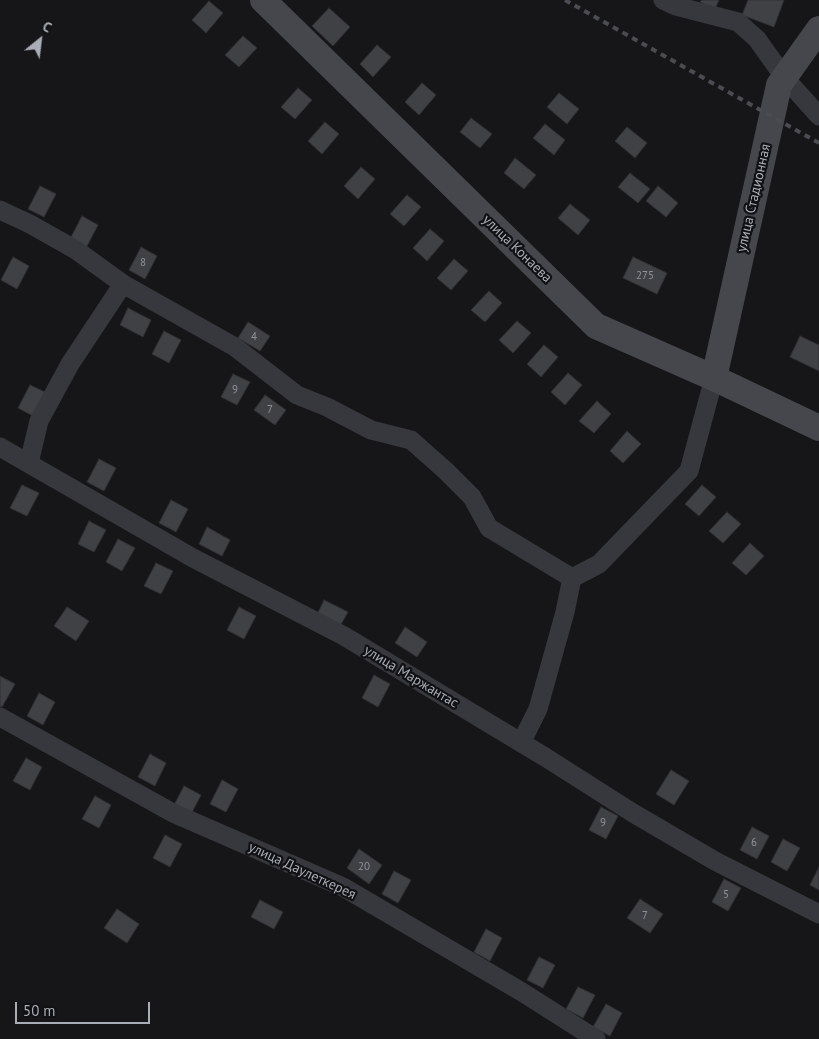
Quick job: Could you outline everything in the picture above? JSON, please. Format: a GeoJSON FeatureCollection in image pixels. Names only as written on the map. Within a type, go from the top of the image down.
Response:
{"type":"FeatureCollection","features":[{"type":"Feature","properties":{"kind":"street","name":"улица Конаева"},"geometry":{"type":"LineString","coordinates":[[263,0],[596,326],[714,378],[819,428]]}},
{"type":"Feature","properties":{"kind":"street"},"geometry":{"type":"LineString","coordinates":[[663,0],[676,6],[738,22],[757,39],[784,78],[819,116]]}},
{"type":"Feature","properties":{"kind":"street","name":"улица Стадионная"},"geometry":{"type":"LineString","coordinates":[[714,378],[779,85],[819,29]]}},
{"type":"Feature","properties":{"kind":"street"},"geometry":{"type":"LineString","coordinates":[[0,210],[30,224],[76,250],[123,284],[235,347],[297,395],[327,407],[371,430],[411,440],[446,471],[472,498],[489,528],[572,578]]}},
{"type":"Feature","properties":{"kind":"street"},"geometry":{"type":"LineString","coordinates":[[29,463],[39,421],[70,364],[123,284]]}},
{"type":"Feature","properties":{"kind":"street"},"geometry":{"type":"LineString","coordinates":[[572,578],[599,564],[688,471],[714,378]]}},
{"type":"Feature","properties":{"kind":"street","name":"улица Маржантас"},"geometry":{"type":"LineString","coordinates":[[0,446],[194,558],[344,636],[715,861],[819,914]]}},
{"type":"Feature","properties":{"kind":"street"},"geometry":{"type":"LineString","coordinates":[[522,743],[538,709],[565,612],[572,578]]}},
{"type":"Feature","properties":{"kind":"street","name":"улица Даулеткерея"},"geometry":{"type":"LineString","coordinates":[[0,717],[173,813],[343,887],[522,992],[596,1039]]}},
{"type":"Feature","properties":{"kind":"building"},"geometry":{"type":"Polygon","coordinates":[[[702,0],[719,0],[715,9],[700,2],[702,0]]]}},
{"type":"Feature","properties":{"kind":"building"},"geometry":{"type":"Polygon","coordinates":[[[748,0],[784,0],[774,27],[742,15],[748,0]]]}},
{"type":"Feature","properties":{"kind":"building"},"geometry":{"type":"Polygon","coordinates":[[[209,1],[223,13],[206,33],[192,20],[209,1]]]}},
{"type":"Feature","properties":{"kind":"building"},"geometry":{"type":"Polygon","coordinates":[[[329,8],[350,27],[333,46],[312,26],[329,8]]]}},
{"type":"Feature","properties":{"kind":"building"},"geometry":{"type":"Polygon","coordinates":[[[243,36],[257,48],[239,67],[225,55],[243,36]]]}},
{"type":"Feature","properties":{"kind":"building"},"geometry":{"type":"Polygon","coordinates":[[[377,45],[391,57],[373,77],[360,64],[377,45]]]}},
{"type":"Feature","properties":{"kind":"building"},"geometry":{"type":"Polygon","coordinates":[[[422,83],[436,95],[419,115],[405,102],[422,83]]]}},
{"type":"Feature","properties":{"kind":"building"},"geometry":{"type":"Polygon","coordinates":[[[298,88],[312,100],[295,119],[281,107],[298,88]]]}},
{"type":"Feature","properties":{"kind":"building"},"geometry":{"type":"Polygon","coordinates":[[[559,93],[579,109],[567,124],[547,107],[559,93]]]}},
{"type":"Feature","properties":{"kind":"building"},"geometry":{"type":"Polygon","coordinates":[[[471,118],[492,134],[480,148],[460,132],[471,118]]]}},
{"type":"Feature","properties":{"kind":"building"},"geometry":{"type":"Polygon","coordinates":[[[325,122],[339,134],[322,154],[308,141],[325,122]]]}},
{"type":"Feature","properties":{"kind":"building"},"geometry":{"type":"Polygon","coordinates":[[[545,124],[565,140],[554,155],[533,138],[545,124]]]}},
{"type":"Feature","properties":{"kind":"building"},"geometry":{"type":"Polygon","coordinates":[[[627,127],[647,143],[635,158],[615,141],[627,127]]]}},
{"type":"Feature","properties":{"kind":"building"},"geometry":{"type":"Polygon","coordinates":[[[515,158],[536,175],[524,189],[504,173],[515,158]]]}},
{"type":"Feature","properties":{"kind":"building"},"geometry":{"type":"Polygon","coordinates":[[[361,167],[375,179],[358,199],[344,186],[361,167]]]}},
{"type":"Feature","properties":{"kind":"building"},"geometry":{"type":"Polygon","coordinates":[[[630,173],[650,189],[638,203],[618,187],[630,173]]]}},
{"type":"Feature","properties":{"kind":"building"},"geometry":{"type":"Polygon","coordinates":[[[40,186],[56,194],[44,217],[28,209],[40,186]]]}},
{"type":"Feature","properties":{"kind":"building"},"geometry":{"type":"Polygon","coordinates":[[[658,186],[678,203],[666,217],[646,201],[658,186]]]}},
{"type":"Feature","properties":{"kind":"building"},"geometry":{"type":"Polygon","coordinates":[[[407,195],[421,207],[404,226],[390,214],[407,195]]]}},
{"type":"Feature","properties":{"kind":"building"},"geometry":{"type":"Polygon","coordinates":[[[570,204],[590,220],[578,235],[558,218],[570,204]]]}},
{"type":"Feature","properties":{"kind":"building"},"geometry":{"type":"Polygon","coordinates":[[[82,216],[98,225],[86,248],[70,239],[82,216]]]}},
{"type":"Feature","properties":{"kind":"building"},"geometry":{"type":"Polygon","coordinates":[[[430,229],[444,241],[427,261],[413,248],[430,229]]]}},
{"type":"Feature","properties":{"kind":"building"},"geometry":{"type":"Polygon","coordinates":[[[141,247],[157,256],[145,279],[129,270],[141,247]]]}},
{"type":"Feature","properties":{"kind":"building"},"geometry":{"type":"Polygon","coordinates":[[[13,257],[29,266],[17,289],[1,280],[13,257]]]}},
{"type":"Feature","properties":{"kind":"building"},"geometry":{"type":"Polygon","coordinates":[[[633,257],[667,273],[657,294],[623,278],[633,257]]]}},
{"type":"Feature","properties":{"kind":"building"},"geometry":{"type":"Polygon","coordinates":[[[454,259],[468,271],[451,290],[437,278],[454,259]]]}},
{"type":"Feature","properties":{"kind":"building"},"geometry":{"type":"Polygon","coordinates":[[[489,291],[502,303],[485,322],[471,310],[489,291]]]}},
{"type":"Feature","properties":{"kind":"building"},"geometry":{"type":"Polygon","coordinates":[[[128,308],[151,320],[143,337],[120,325],[128,308]]]}},
{"type":"Feature","properties":{"kind":"building"},"geometry":{"type":"Polygon","coordinates":[[[517,321],[531,333],[513,353],[499,340],[517,321]]]}},
{"type":"Feature","properties":{"kind":"building"},"geometry":{"type":"Polygon","coordinates":[[[248,322],[270,336],[260,351],[238,338],[248,322]]]}},
{"type":"Feature","properties":{"kind":"building"},"geometry":{"type":"Polygon","coordinates":[[[164,331],[181,340],[169,363],[152,354],[164,331]]]}},
{"type":"Feature","properties":{"kind":"building"},"geometry":{"type":"Polygon","coordinates":[[[800,336],[819,345],[819,371],[790,357],[800,336]]]}},
{"type":"Feature","properties":{"kind":"building"},"geometry":{"type":"Polygon","coordinates":[[[544,345],[558,357],[541,377],[527,364],[544,345]]]}},
{"type":"Feature","properties":{"kind":"building"},"geometry":{"type":"Polygon","coordinates":[[[568,373],[582,385],[565,405],[551,392],[568,373]]]}},
{"type":"Feature","properties":{"kind":"building"},"geometry":{"type":"Polygon","coordinates":[[[233,374],[250,382],[237,405],[221,397],[233,374]]]}},
{"type":"Feature","properties":{"kind":"building"},"geometry":{"type":"Polygon","coordinates":[[[30,385],[47,393],[35,417],[18,408],[30,385]]]}},
{"type":"Feature","properties":{"kind":"building"},"geometry":{"type":"Polygon","coordinates":[[[265,395],[286,410],[275,425],[254,410],[265,395]]]}},
{"type":"Feature","properties":{"kind":"building"},"geometry":{"type":"Polygon","coordinates":[[[597,401],[611,414],[594,433],[579,421],[597,401]]]}},
{"type":"Feature","properties":{"kind":"building"},"geometry":{"type":"Polygon","coordinates":[[[627,431],[641,444],[623,463],[610,451],[627,431]]]}},
{"type":"Feature","properties":{"kind":"building"},"geometry":{"type":"Polygon","coordinates":[[[99,459],[116,468],[104,491],[87,482],[99,459]]]}},
{"type":"Feature","properties":{"kind":"building"},"geometry":{"type":"Polygon","coordinates":[[[22,485],[39,493],[27,516],[10,508],[22,485]]]}},
{"type":"Feature","properties":{"kind":"building"},"geometry":{"type":"Polygon","coordinates":[[[702,485],[716,497],[699,516],[685,504],[702,485]]]}},
{"type":"Feature","properties":{"kind":"building"},"geometry":{"type":"Polygon","coordinates":[[[171,500],[188,509],[176,532],[159,523],[171,500]]]}},
{"type":"Feature","properties":{"kind":"building"},"geometry":{"type":"Polygon","coordinates":[[[727,512],[741,524],[723,543],[709,531],[727,512]]]}},
{"type":"Feature","properties":{"kind":"building"},"geometry":{"type":"Polygon","coordinates":[[[89,521],[106,530],[94,552],[78,544],[89,521]]]}},
{"type":"Feature","properties":{"kind":"building"},"geometry":{"type":"Polygon","coordinates":[[[207,527],[230,540],[222,556],[199,544],[207,527]]]}},
{"type":"Feature","properties":{"kind":"building"},"geometry":{"type":"Polygon","coordinates":[[[118,539],[135,548],[122,571],[106,562],[118,539]]]}},
{"type":"Feature","properties":{"kind":"building"},"geometry":{"type":"Polygon","coordinates":[[[750,543],[764,556],[746,575],[732,563],[750,543]]]}},
{"type":"Feature","properties":{"kind":"building"},"geometry":{"type":"Polygon","coordinates":[[[156,563],[173,571],[161,594],[144,586],[156,563]]]}},
{"type":"Feature","properties":{"kind":"building"},"geometry":{"type":"Polygon","coordinates":[[[324,600],[348,612],[339,628],[316,617],[324,600]]]}},
{"type":"Feature","properties":{"kind":"building"},"geometry":{"type":"Polygon","coordinates":[[[67,607],[89,621],[76,641],[54,626],[67,607]]]}},
{"type":"Feature","properties":{"kind":"building"},"geometry":{"type":"Polygon","coordinates":[[[239,607],[256,616],[244,639],[227,630],[239,607]]]}},
{"type":"Feature","properties":{"kind":"building"},"geometry":{"type":"Polygon","coordinates":[[[405,627],[427,642],[417,657],[395,643],[405,627]]]}},
{"type":"Feature","properties":{"kind":"building"},"geometry":{"type":"Polygon","coordinates":[[[374,675],[390,684],[378,707],[362,698],[374,675]]]}},
{"type":"Feature","properties":{"kind":"building"},"geometry":{"type":"Polygon","coordinates":[[[0,676],[15,684],[2,707],[0,706],[0,676]]]}},
{"type":"Feature","properties":{"kind":"building"},"geometry":{"type":"Polygon","coordinates":[[[39,693],[55,702],[43,725],[27,716],[39,693]]]}},
{"type":"Feature","properties":{"kind":"building"},"geometry":{"type":"Polygon","coordinates":[[[150,754],[166,763],[155,786],[138,777],[150,754]]]}},
{"type":"Feature","properties":{"kind":"building"},"geometry":{"type":"Polygon","coordinates":[[[26,758],[42,767],[30,790],[13,781],[26,758]]]}},
{"type":"Feature","properties":{"kind":"building"},"geometry":{"type":"Polygon","coordinates":[[[671,770],[689,781],[674,805],[656,794],[671,770]]]}},
{"type":"Feature","properties":{"kind":"building"},"geometry":{"type":"Polygon","coordinates":[[[222,780],[238,789],[226,812],[210,804],[222,780]]]}},
{"type":"Feature","properties":{"kind":"building"},"geometry":{"type":"Polygon","coordinates":[[[184,786],[201,795],[189,818],[172,809],[184,786]]]}},
{"type":"Feature","properties":{"kind":"building"},"geometry":{"type":"Polygon","coordinates":[[[95,796],[111,805],[99,828],[82,819],[95,796]]]}},
{"type":"Feature","properties":{"kind":"building"},"geometry":{"type":"Polygon","coordinates":[[[601,807],[618,816],[606,839],[589,830],[601,807]]]}},
{"type":"Feature","properties":{"kind":"building"},"geometry":{"type":"Polygon","coordinates":[[[752,827],[769,836],[757,859],[740,850],[752,827]]]}},
{"type":"Feature","properties":{"kind":"building"},"geometry":{"type":"Polygon","coordinates":[[[165,835],[182,844],[170,867],[153,858],[165,835]]]}},
{"type":"Feature","properties":{"kind":"building"},"geometry":{"type":"Polygon","coordinates":[[[783,839],[800,848],[787,871],[771,862],[783,839]]]}},
{"type":"Feature","properties":{"kind":"building"},"geometry":{"type":"Polygon","coordinates":[[[359,849],[382,865],[369,884],[347,868],[359,849]]]}},
{"type":"Feature","properties":{"kind":"building"},"geometry":{"type":"Polygon","coordinates":[[[819,867],[819,890],[810,885],[819,867]]]}},
{"type":"Feature","properties":{"kind":"building"},"geometry":{"type":"Polygon","coordinates":[[[394,871],[411,880],[398,903],[382,894],[394,871]]]}},
{"type":"Feature","properties":{"kind":"building"},"geometry":{"type":"Polygon","coordinates":[[[724,879],[741,888],[728,911],[712,902],[724,879]]]}},
{"type":"Feature","properties":{"kind":"building"},"geometry":{"type":"Polygon","coordinates":[[[640,899],[663,914],[650,933],[627,918],[640,899]]]}},
{"type":"Feature","properties":{"kind":"building"},"geometry":{"type":"Polygon","coordinates":[[[260,900],[283,912],[274,929],[251,917],[260,900]]]}},
{"type":"Feature","properties":{"kind":"building"},"geometry":{"type":"Polygon","coordinates":[[[117,909],[139,924],[127,943],[104,928],[117,909]]]}},
{"type":"Feature","properties":{"kind":"building"},"geometry":{"type":"Polygon","coordinates":[[[486,929],[502,938],[490,961],[474,952],[486,929]]]}},
{"type":"Feature","properties":{"kind":"building"},"geometry":{"type":"Polygon","coordinates":[[[539,957],[555,965],[543,988],[527,980],[539,957]]]}},
{"type":"Feature","properties":{"kind":"building"},"geometry":{"type":"Polygon","coordinates":[[[578,987],[595,995],[583,1018],[566,1009],[578,987]]]}},
{"type":"Feature","properties":{"kind":"building"},"geometry":{"type":"Polygon","coordinates":[[[606,1004],[622,1013],[610,1036],[593,1027],[606,1004]]]}},
{"type":"Feature","properties":{"kind":"railway"},"geometry":{"type":"LineString","coordinates":[[565,0],[819,143]]}}]}
